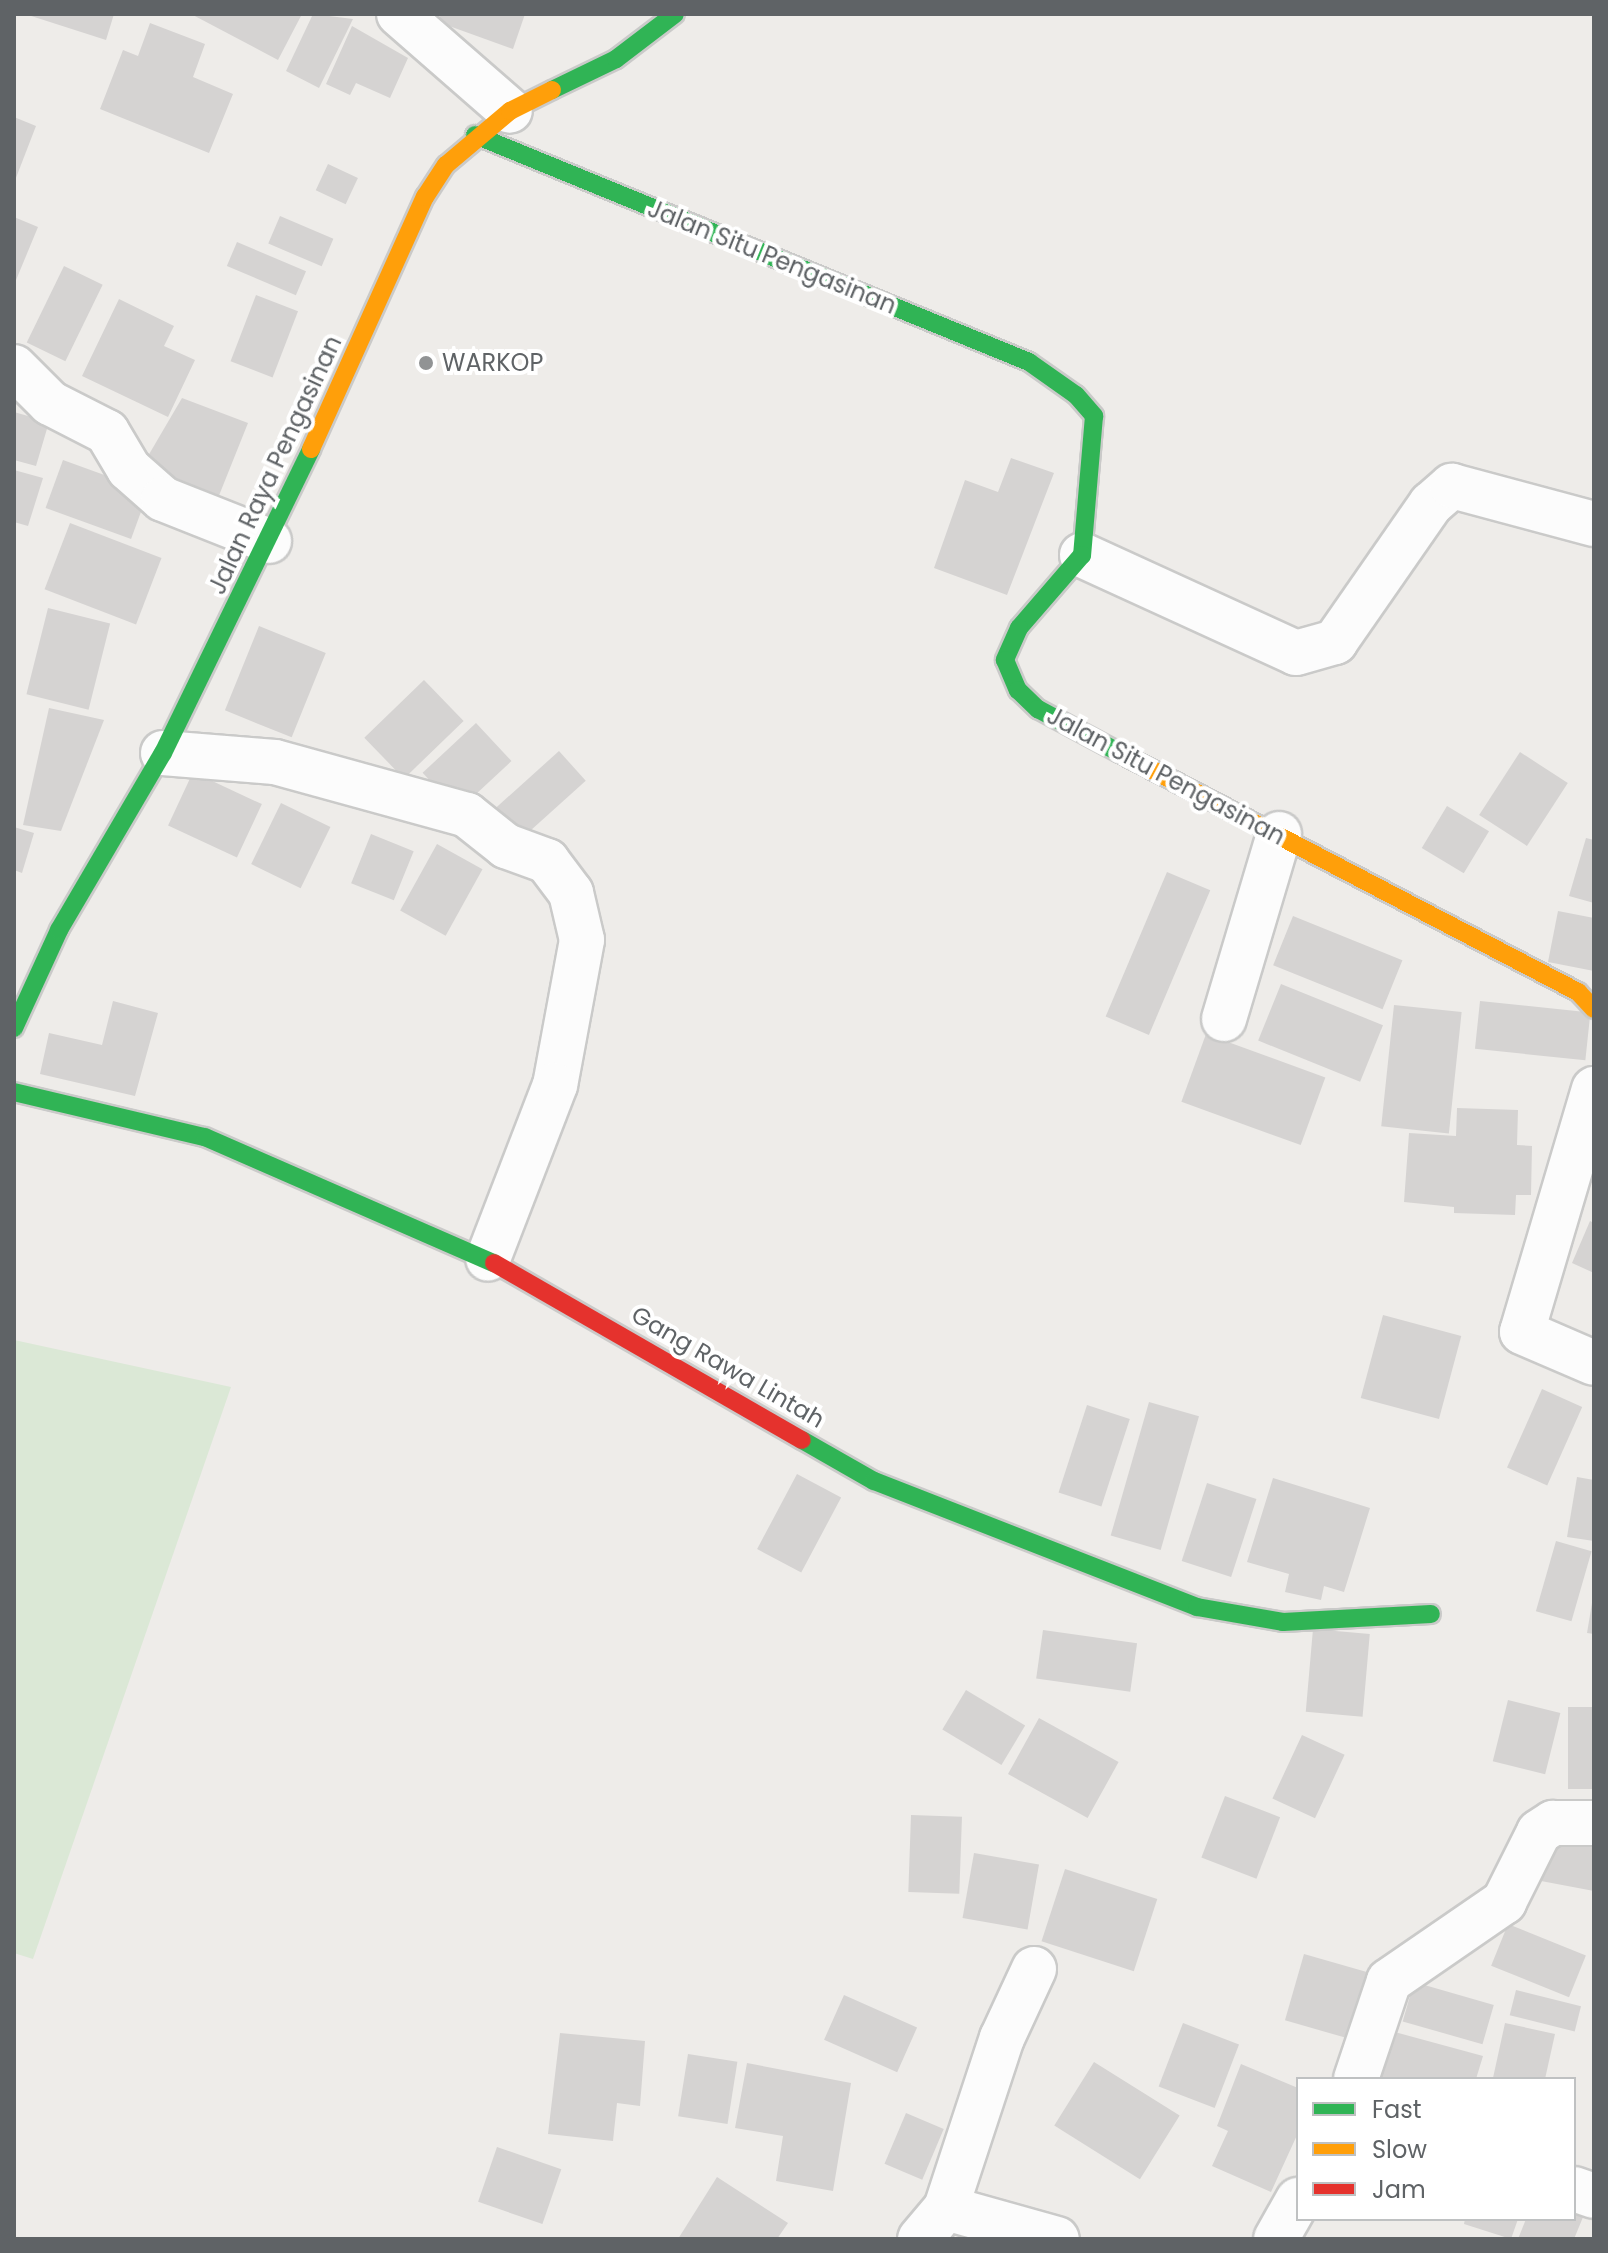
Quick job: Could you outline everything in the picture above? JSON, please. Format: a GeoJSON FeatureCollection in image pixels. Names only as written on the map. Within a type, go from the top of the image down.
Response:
{"type":"FeatureCollection","features":[{"type":"Feature","properties":{"kind":"street"},"geometry":{"type":"LineString","coordinates":[[399,14],[510,111]]}},
{"type":"Feature","properties":{"kind":"street","name":"Jalan Raya Pengasinan"},"geometry":{"type":"LineString","coordinates":[[14,1028],[59,930],[163,753],[269,541],[425,197],[475,135],[510,111],[616,59],[675,14]]}},
{"type":"Feature","properties":{"kind":"street","name":"Jalan Situ Pengasinan"},"geometry":{"type":"LineString","coordinates":[[475,135],[1029,362],[1094,416],[1082,555],[1019,628],[1005,660],[1007,675],[1038,709],[1578,992],[1594,1009]]}},
{"type":"Feature","properties":{"kind":"street"},"geometry":{"type":"LineString","coordinates":[[14,367],[28,373],[50,403],[107,432],[129,469],[163,499],[269,541]]}},
{"type":"Feature","properties":{"kind":"street"},"geometry":{"type":"LineString","coordinates":[[1082,555],[1296,653],[1335,642],[1431,504],[1452,486],[1594,524]]}},
{"type":"Feature","properties":{"kind":"street"},"geometry":{"type":"LineString","coordinates":[[163,753],[275,762],[467,815],[506,846],[547,861],[571,893],[582,940],[555,1085],[488,1259]]}},
{"type":"Feature","properties":{"kind":"street"},"geometry":{"type":"LineString","coordinates":[[1224,1019],[1279,834]]}},
{"type":"Feature","properties":{"kind":"street"},"geometry":{"type":"LineString","coordinates":[[1594,1089],[1522,1332],[1594,1363]]}},
{"type":"Feature","properties":{"kind":"street","name":"Gang Rawa Lintah"},"geometry":{"type":"LineString","coordinates":[[14,1092],[205,1137],[488,1259],[874,1481],[1197,1607],[1283,1622],[1431,1614]]}},
{"type":"Feature","properties":{"kind":"street"},"geometry":{"type":"LineString","coordinates":[[1357,2077],[1389,1981],[1504,1902],[1539,1832],[1553,1823],[1594,1823]]}},
{"type":"Feature","properties":{"kind":"street"},"geometry":{"type":"LineString","coordinates":[[1034,1969],[1002,2038],[933,2224],[1057,2239]]}},
{"type":"Feature","properties":{"kind":"street"},"geometry":{"type":"LineString","coordinates":[[1276,2239],[1296,2204]]}},
{"type":"Feature","properties":{"kind":"green space"},"geometry":{"type":"Polygon","coordinates":[[[14,1340],[231,1387],[33,1959],[14,1953],[14,1340]]]}},
{"type":"Feature","properties":{"kind":"building"},"geometry":{"type":"Polygon","coordinates":[[[25,14],[114,14],[106,40],[25,14]]]}},
{"type":"Feature","properties":{"kind":"building"},"geometry":{"type":"Polygon","coordinates":[[[191,14],[302,14],[278,60],[191,14]]]}},
{"type":"Feature","properties":{"kind":"building"},"geometry":{"type":"Polygon","coordinates":[[[313,14],[353,19],[319,88],[286,71],[313,14]]]}},
{"type":"Feature","properties":{"kind":"building"},"geometry":{"type":"Polygon","coordinates":[[[441,14],[525,14],[513,49],[438,22],[441,14]]]}},
{"type":"Feature","properties":{"kind":"building"},"geometry":{"type":"Polygon","coordinates":[[[150,23],[205,44],[193,77],[233,94],[209,153],[100,109],[123,50],[138,56],[150,23]]]}},
{"type":"Feature","properties":{"kind":"building"},"geometry":{"type":"Polygon","coordinates":[[[352,26],[408,58],[390,98],[356,83],[350,95],[326,84],[352,26]]]}},
{"type":"Feature","properties":{"kind":"building"},"geometry":{"type":"Polygon","coordinates":[[[14,117],[36,126],[14,183],[14,117]]]}},
{"type":"Feature","properties":{"kind":"building"},"geometry":{"type":"Polygon","coordinates":[[[328,164],[358,178],[346,204],[316,190],[328,164]]]}},
{"type":"Feature","properties":{"kind":"building"},"geometry":{"type":"Polygon","coordinates":[[[280,216],[333,239],[322,266],[268,244],[280,216]]]}},
{"type":"Feature","properties":{"kind":"building"},"geometry":{"type":"Polygon","coordinates":[[[14,217],[38,227],[14,285],[14,217]]]}},
{"type":"Feature","properties":{"kind":"building"},"geometry":{"type":"Polygon","coordinates":[[[237,242],[306,271],[296,295],[227,266],[237,242]]]}},
{"type":"Feature","properties":{"kind":"building"},"geometry":{"type":"Polygon","coordinates":[[[64,266],[103,285],[65,361],[27,342],[64,266]]]}},
{"type":"Feature","properties":{"kind":"building"},"geometry":{"type":"Polygon","coordinates":[[[256,295],[298,311],[273,377],[231,361],[256,295]]]}},
{"type":"Feature","properties":{"kind":"building"},"geometry":{"type":"Polygon","coordinates":[[[119,299],[174,326],[164,346],[195,360],[168,417],[82,376],[119,299]]]}},
{"type":"Feature","properties":{"kind":"building"},"geometry":{"type":"Polygon","coordinates":[[[182,398],[248,423],[218,498],[141,468],[182,398]]]}},
{"type":"Feature","properties":{"kind":"building"},"geometry":{"type":"Polygon","coordinates":[[[14,412],[49,422],[36,466],[14,460],[14,412]]]}},
{"type":"Feature","properties":{"kind":"building"},"geometry":{"type":"Polygon","coordinates":[[[1011,458],[1054,473],[1007,595],[934,568],[965,480],[998,492],[1011,458]]]}},
{"type":"Feature","properties":{"kind":"building"},"geometry":{"type":"Polygon","coordinates":[[[63,460],[149,491],[131,539],[46,508],[63,460]]]}},
{"type":"Feature","properties":{"kind":"building"},"geometry":{"type":"Polygon","coordinates":[[[14,470],[43,478],[28,526],[14,522],[14,470]]]}},
{"type":"Feature","properties":{"kind":"building"},"geometry":{"type":"Polygon","coordinates":[[[70,523],[161,558],[136,624],[45,589],[70,523]]]}},
{"type":"Feature","properties":{"kind":"building"},"geometry":{"type":"Polygon","coordinates":[[[48,608],[110,623],[89,710],[26,694],[48,608]]]}},
{"type":"Feature","properties":{"kind":"building"},"geometry":{"type":"Polygon","coordinates":[[[259,626],[326,653],[292,737],[225,710],[259,626]]]}},
{"type":"Feature","properties":{"kind":"building"},"geometry":{"type":"Polygon","coordinates":[[[424,680],[464,721],[404,779],[364,738],[424,680]]]}},
{"type":"Feature","properties":{"kind":"building"},"geometry":{"type":"Polygon","coordinates":[[[49,708],[104,720],[61,831],[23,825],[49,708]]]}},
{"type":"Feature","properties":{"kind":"building"},"geometry":{"type":"Polygon","coordinates":[[[476,723],[511,761],[458,811],[423,773],[476,723]]]}},
{"type":"Feature","properties":{"kind":"building"},"geometry":{"type":"Polygon","coordinates":[[[559,751],[586,781],[517,843],[490,813],[559,751]]]}},
{"type":"Feature","properties":{"kind":"building"},"geometry":{"type":"Polygon","coordinates":[[[1520,752],[1568,783],[1527,846],[1479,815],[1520,752]]]}},
{"type":"Feature","properties":{"kind":"building"},"geometry":{"type":"Polygon","coordinates":[[[193,772],[262,804],[237,858],[168,825],[193,772]]]}},
{"type":"Feature","properties":{"kind":"building"},"geometry":{"type":"Polygon","coordinates":[[[281,803],[330,827],[301,888],[251,864],[281,803]]]}},
{"type":"Feature","properties":{"kind":"building"},"geometry":{"type":"Polygon","coordinates":[[[1447,806],[1489,831],[1464,873],[1422,848],[1447,806]]]}},
{"type":"Feature","properties":{"kind":"building"},"geometry":{"type":"Polygon","coordinates":[[[14,827],[34,833],[22,873],[14,870],[14,827]]]}},
{"type":"Feature","properties":{"kind":"building"},"geometry":{"type":"Polygon","coordinates":[[[371,834],[414,851],[394,900],[351,883],[371,834]]]}},
{"type":"Feature","properties":{"kind":"building"},"geometry":{"type":"Polygon","coordinates":[[[1586,838],[1594,840],[1594,903],[1569,896],[1586,838]]]}},
{"type":"Feature","properties":{"kind":"building"},"geometry":{"type":"Polygon","coordinates":[[[437,844],[482,869],[446,936],[400,910],[437,844]]]}},
{"type":"Feature","properties":{"kind":"building"},"geometry":{"type":"Polygon","coordinates":[[[1167,872],[1210,890],[1149,1035],[1106,1017],[1167,872]]]}},
{"type":"Feature","properties":{"kind":"building"},"geometry":{"type":"Polygon","coordinates":[[[1558,911],[1594,918],[1594,971],[1548,962],[1558,911]]]}},
{"type":"Feature","properties":{"kind":"building"},"geometry":{"type":"Polygon","coordinates":[[[1293,916],[1402,960],[1383,1009],[1273,965],[1293,916]]]}},
{"type":"Feature","properties":{"kind":"building"},"geometry":{"type":"Polygon","coordinates":[[[1281,984],[1383,1025],[1360,1082],[1258,1041],[1281,984]]]}},
{"type":"Feature","properties":{"kind":"building"},"geometry":{"type":"Polygon","coordinates":[[[113,1001],[158,1013],[135,1096],[40,1074],[49,1033],[102,1045],[113,1001]]]}},
{"type":"Feature","properties":{"kind":"building"},"geometry":{"type":"Polygon","coordinates":[[[1480,1001],[1590,1013],[1585,1060],[1475,1049],[1480,1001]]]}},
{"type":"Feature","properties":{"kind":"building"},"geometry":{"type":"Polygon","coordinates":[[[1394,1005],[1462,1012],[1449,1133],[1381,1126],[1394,1005]]]}},
{"type":"Feature","properties":{"kind":"building"},"geometry":{"type":"Polygon","coordinates":[[[1206,1034],[1325,1077],[1301,1145],[1181,1102],[1206,1034]]]}},
{"type":"Feature","properties":{"kind":"building"},"geometry":{"type":"Polygon","coordinates":[[[1457,1108],[1518,1110],[1517,1145],[1532,1146],[1531,1195],[1516,1195],[1515,1215],[1454,1213],[1454,1207],[1404,1202],[1409,1133],[1456,1136],[1457,1108]]]}},
{"type":"Feature","properties":{"kind":"building"},"geometry":{"type":"Polygon","coordinates":[[[1590,1221],[1594,1223],[1594,1273],[1572,1263],[1590,1221]]]}},
{"type":"Feature","properties":{"kind":"building"},"geometry":{"type":"Polygon","coordinates":[[[1383,1315],[1461,1336],[1439,1419],[1361,1398],[1383,1315]]]}},
{"type":"Feature","properties":{"kind":"building"},"geometry":{"type":"Polygon","coordinates":[[[1542,1389],[1582,1407],[1547,1485],[1507,1468],[1542,1389]]]}},
{"type":"Feature","properties":{"kind":"building"},"geometry":{"type":"Polygon","coordinates":[[[1149,1402],[1199,1416],[1161,1550],[1111,1536],[1149,1402]]]}},
{"type":"Feature","properties":{"kind":"building"},"geometry":{"type":"Polygon","coordinates":[[[1087,1405],[1130,1419],[1101,1506],[1059,1492],[1087,1405]]]}},
{"type":"Feature","properties":{"kind":"building"},"geometry":{"type":"Polygon","coordinates":[[[797,1474],[841,1497],[801,1573],[757,1549],[797,1474]]]}},
{"type":"Feature","properties":{"kind":"building"},"geometry":{"type":"Polygon","coordinates":[[[1577,1477],[1594,1480],[1594,1541],[1567,1537],[1577,1477]]]}},
{"type":"Feature","properties":{"kind":"building"},"geometry":{"type":"Polygon","coordinates":[[[1273,1478],[1370,1508],[1344,1592],[1324,1586],[1321,1600],[1285,1592],[1289,1574],[1247,1562],[1273,1478]]]}},
{"type":"Feature","properties":{"kind":"building"},"geometry":{"type":"Polygon","coordinates":[[[1207,1483],[1256,1499],[1231,1577],[1182,1561],[1207,1483]]]}},
{"type":"Feature","properties":{"kind":"building"},"geometry":{"type":"Polygon","coordinates":[[[1556,1541],[1592,1551],[1571,1621],[1536,1611],[1556,1541]]]}},
{"type":"Feature","properties":{"kind":"building"},"geometry":{"type":"Polygon","coordinates":[[[1594,1591],[1594,1634],[1587,1633],[1594,1591]]]}},
{"type":"Feature","properties":{"kind":"building"},"geometry":{"type":"Polygon","coordinates":[[[1313,1629],[1370,1634],[1363,1717],[1306,1712],[1313,1629]]]}},
{"type":"Feature","properties":{"kind":"building"},"geometry":{"type":"Polygon","coordinates":[[[1043,1630],[1137,1643],[1130,1692],[1036,1679],[1043,1630]]]}},
{"type":"Feature","properties":{"kind":"building"},"geometry":{"type":"Polygon","coordinates":[[[966,1690],[1025,1726],[1001,1765],[942,1729],[966,1690]]]}},
{"type":"Feature","properties":{"kind":"building"},"geometry":{"type":"Polygon","coordinates":[[[1508,1700],[1560,1713],[1545,1774],[1493,1761],[1508,1700]]]}},
{"type":"Feature","properties":{"kind":"building"},"geometry":{"type":"Polygon","coordinates":[[[1568,1707],[1594,1707],[1594,1789],[1568,1789],[1568,1707]]]}},
{"type":"Feature","properties":{"kind":"building"},"geometry":{"type":"Polygon","coordinates":[[[1039,1718],[1119,1762],[1088,1818],[1008,1774],[1039,1718]]]}},
{"type":"Feature","properties":{"kind":"building"},"geometry":{"type":"Polygon","coordinates":[[[1302,1735],[1345,1755],[1315,1818],[1272,1798],[1302,1735]]]}},
{"type":"Feature","properties":{"kind":"building"},"geometry":{"type":"Polygon","coordinates":[[[1225,1796],[1280,1817],[1256,1879],[1201,1858],[1225,1796]]]}},
{"type":"Feature","properties":{"kind":"building"},"geometry":{"type":"Polygon","coordinates":[[[911,1815],[962,1817],[959,1894],[908,1892],[911,1815]]]}},
{"type":"Feature","properties":{"kind":"building"},"geometry":{"type":"Polygon","coordinates":[[[1551,1835],[1594,1844],[1594,1891],[1541,1881],[1551,1835]]]}},
{"type":"Feature","properties":{"kind":"building"},"geometry":{"type":"Polygon","coordinates":[[[974,1853],[1039,1864],[1028,1929],[963,1918],[974,1853]]]}},
{"type":"Feature","properties":{"kind":"building"},"geometry":{"type":"Polygon","coordinates":[[[1065,1869],[1157,1899],[1134,1971],[1042,1941],[1065,1869]]]}},
{"type":"Feature","properties":{"kind":"building"},"geometry":{"type":"Polygon","coordinates":[[[1508,1924],[1586,1955],[1569,1997],[1491,1966],[1508,1924]]]}},
{"type":"Feature","properties":{"kind":"building"},"geometry":{"type":"Polygon","coordinates":[[[1304,1954],[1369,1973],[1350,2039],[1285,2020],[1304,1954]]]}},
{"type":"Feature","properties":{"kind":"building"},"geometry":{"type":"Polygon","coordinates":[[[1414,1982],[1494,2005],[1482,2044],[1403,2021],[1414,1982]]]}},
{"type":"Feature","properties":{"kind":"building"},"geometry":{"type":"Polygon","coordinates":[[[1516,1990],[1581,2006],[1575,2031],[1510,2015],[1516,1990]]]}},
{"type":"Feature","properties":{"kind":"building"},"geometry":{"type":"Polygon","coordinates":[[[844,1995],[917,2028],[897,2072],[824,2040],[844,1995]]]}},
{"type":"Feature","properties":{"kind":"building"},"geometry":{"type":"Polygon","coordinates":[[[1183,2023],[1239,2045],[1215,2108],[1159,2086],[1183,2023]]]}},
{"type":"Feature","properties":{"kind":"building"},"geometry":{"type":"Polygon","coordinates":[[[1505,2023],[1555,2034],[1545,2077],[1493,2077],[1505,2023]]]}},
{"type":"Feature","properties":{"kind":"building"},"geometry":{"type":"Polygon","coordinates":[[[1391,2031],[1483,2056],[1477,2077],[1379,2077],[1391,2031]]]}},
{"type":"Feature","properties":{"kind":"building"},"geometry":{"type":"Polygon","coordinates":[[[560,2033],[645,2041],[640,2106],[617,2103],[613,2141],[548,2134],[560,2033]]]}},
{"type":"Feature","properties":{"kind":"building"},"geometry":{"type":"Polygon","coordinates":[[[688,2054],[737,2062],[728,2124],[678,2116],[688,2054]]]}},
{"type":"Feature","properties":{"kind":"building"},"geometry":{"type":"Polygon","coordinates":[[[1094,2062],[1180,2116],[1140,2179],[1054,2126],[1094,2062]]]}},
{"type":"Feature","properties":{"kind":"building"},"geometry":{"type":"Polygon","coordinates":[[[747,2063],[851,2083],[833,2191],[776,2181],[783,2136],[735,2128],[747,2063]]]}},
{"type":"Feature","properties":{"kind":"building"},"geometry":{"type":"Polygon","coordinates":[[[1241,2064],[1296,2087],[1296,2137],[1271,2192],[1212,2166],[1228,2131],[1217,2126],[1241,2064]]]}},
{"type":"Feature","properties":{"kind":"building"},"geometry":{"type":"Polygon","coordinates":[[[906,2113],[944,2129],[922,2180],[885,2164],[906,2113]]]}},
{"type":"Feature","properties":{"kind":"building"},"geometry":{"type":"Polygon","coordinates":[[[497,2147],[561,2169],[542,2224],[478,2202],[497,2147]]]}},
{"type":"Feature","properties":{"kind":"building"},"geometry":{"type":"Polygon","coordinates":[[[717,2177],[788,2223],[777,2239],[678,2239],[717,2177]]]}},
{"type":"Feature","properties":{"kind":"building"},"geometry":{"type":"Polygon","coordinates":[[[1576,2201],[1588,2205],[1574,2239],[1518,2239],[1525,2221],[1576,2221],[1576,2201]]]}},
{"type":"Feature","properties":{"kind":"building"},"geometry":{"type":"Polygon","coordinates":[[[1465,2221],[1517,2221],[1511,2239],[1464,2224],[1465,2221]]]}},
{"type":"Feature","properties":{"kind":"traffic: fast"},"geometry":{"type":"LineString","coordinates":[[552,90],[616,59],[675,14]]}},
{"type":"Feature","properties":{"kind":"traffic: fast"},"geometry":{"type":"LineString","coordinates":[[475,135],[1029,362],[1076,395],[1094,416],[1082,555],[1019,628],[1005,660],[1018,690],[1038,709],[1120,753]]}},
{"type":"Feature","properties":{"kind":"traffic: fast"},"geometry":{"type":"LineString","coordinates":[[14,1028],[59,930],[163,753],[311,449]]}},
{"type":"Feature","properties":{"kind":"traffic: fast"},"geometry":{"type":"LineString","coordinates":[[14,1092],[205,1137],[494,1263]]}},
{"type":"Feature","properties":{"kind":"traffic: fast"},"geometry":{"type":"LineString","coordinates":[[802,1440],[874,1481],[1197,1607],[1283,1622],[1431,1614]]}},
{"type":"Feature","properties":{"kind":"traffic: slow"},"geometry":{"type":"LineString","coordinates":[[311,449],[425,197],[446,165],[510,111],[552,90]]}},
{"type":"Feature","properties":{"kind":"traffic: slow"},"geometry":{"type":"LineString","coordinates":[[1120,753],[1578,992],[1594,1009]]}},
{"type":"Feature","properties":{"kind":"traffic: jam"},"geometry":{"type":"LineString","coordinates":[[494,1263],[802,1440]]}},
{"type":"Feature","properties":{"kind":"place","name":"WARKOP"},"geometry":{"type":"Point","coordinates":[426,363]}}]}
